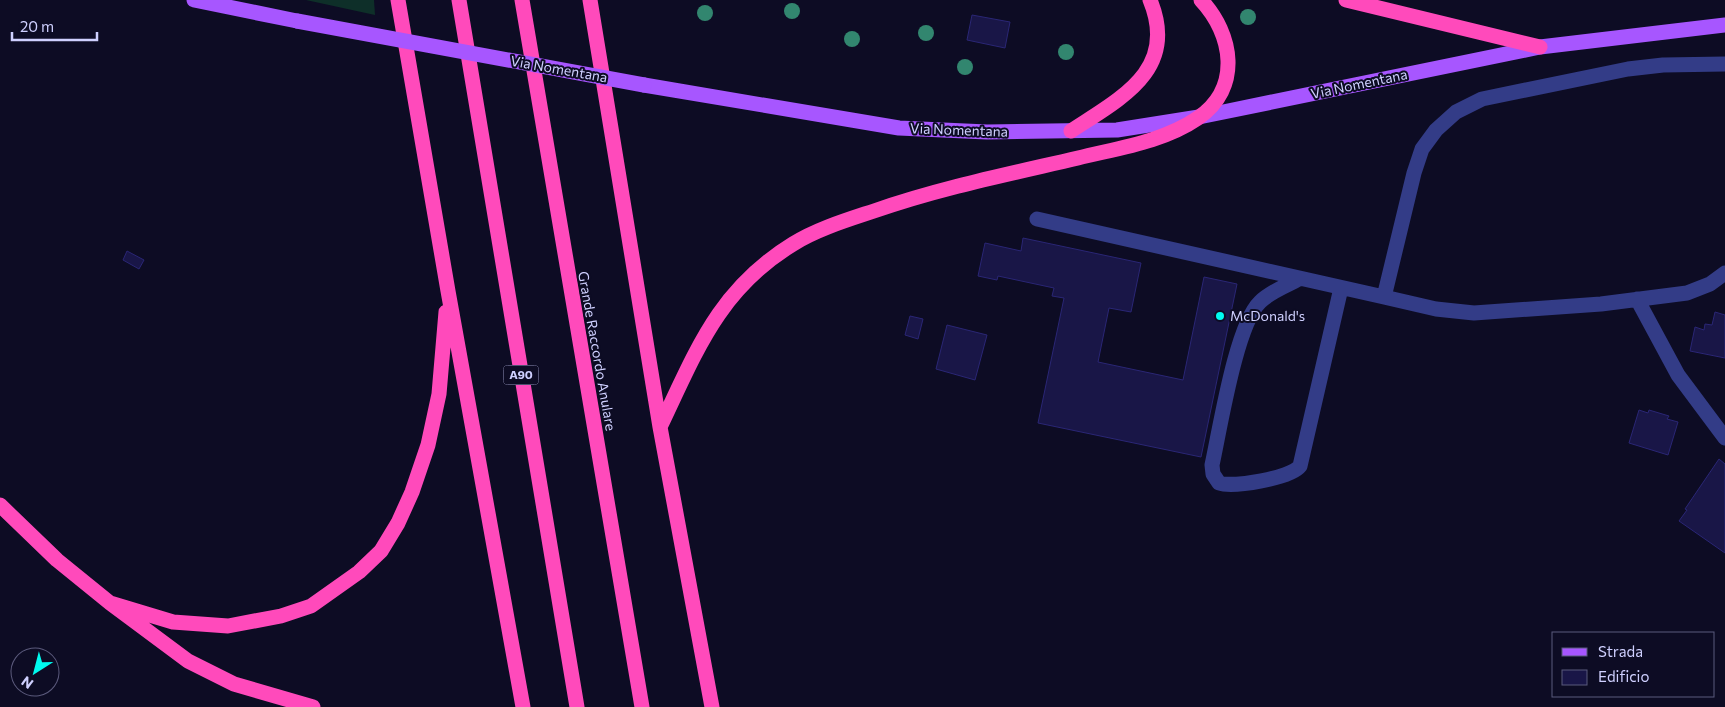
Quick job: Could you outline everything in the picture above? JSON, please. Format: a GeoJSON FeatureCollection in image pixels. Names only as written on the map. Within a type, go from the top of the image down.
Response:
{"type":"FeatureCollection","features":[{"type":"Feature","properties":{"kind":"highway"},"geometry":{"type":"LineString","coordinates":[[398,0],[523,707]]}},
{"type":"Feature","properties":{"kind":"highway","name":"A90"},"geometry":{"type":"LineString","coordinates":[[459,0],[578,707]]}},
{"type":"Feature","properties":{"kind":"highway","name":"Grande Raccordo Anulare"},"geometry":{"type":"LineString","coordinates":[[522,0],[642,707]]}},
{"type":"Feature","properties":{"kind":"highway"},"geometry":{"type":"LineString","coordinates":[[590,0],[660,427],[712,707]]}},
{"type":"Feature","properties":{"kind":"highway"},"geometry":{"type":"LineString","coordinates":[[1071,131],[1130,91],[1151,62],[1158,45],[1160,32],[1150,0]]}},
{"type":"Feature","properties":{"kind":"highway"},"geometry":{"type":"LineString","coordinates":[[660,427],[704,337],[730,297],[764,264],[795,243],[848,219],[885,207],[972,183],[1143,143],[1177,130],[1199,117],[1221,89],[1228,62],[1227,47],[1220,27],[1201,0]]}},
{"type":"Feature","properties":{"kind":"highway"},"geometry":{"type":"LineString","coordinates":[[1346,0],[1540,47]]}},
{"type":"Feature","properties":{"kind":"highway"},"geometry":{"type":"LineString","coordinates":[[110,604],[172,622],[228,626],[281,616],[311,606],[359,572],[381,551],[398,523],[412,492],[428,445],[439,394],[448,291]]}},
{"type":"Feature","properties":{"kind":"highway"},"geometry":{"type":"LineString","coordinates":[[0,505],[58,560],[110,604],[188,661],[234,684],[313,707]]}},
{"type":"Feature","properties":{"kind":"main road","name":"Via Nomentana"},"geometry":{"type":"LineString","coordinates":[[194,0],[297,21],[899,128],[978,132],[1133,129],[1540,47],[1725,25]]}},
{"type":"Feature","properties":{"kind":"lane"},"geometry":{"type":"LineString","coordinates":[[1384,297],[1414,173],[1422,150],[1436,130],[1456,112],[1482,99],[1628,69],[1664,64],[1725,64]]}},
{"type":"Feature","properties":{"kind":"lane"},"geometry":{"type":"LineString","coordinates":[[1037,218],[1436,309],[1474,313],[1526,311],[1687,293],[1710,284],[1725,273]]}},
{"type":"Feature","properties":{"kind":"lane"},"geometry":{"type":"LineString","coordinates":[[1299,279],[1274,291],[1259,302],[1244,328],[1212,465],[1213,474],[1219,483],[1232,485],[1282,476],[1291,474],[1300,466],[1341,288]]}},
{"type":"Feature","properties":{"kind":"lane"},"geometry":{"type":"LineString","coordinates":[[1637,299],[1678,375],[1725,438]]}},
{"type":"Feature","properties":{"kind":"green space"},"geometry":{"type":"Polygon","coordinates":[[[306,0],[374,0],[375,15],[306,0]]]}},
{"type":"Feature","properties":{"kind":"building"},"geometry":{"type":"Polygon","coordinates":[[[972,15],[1010,22],[1005,48],[967,40],[972,15]]]}},
{"type":"Feature","properties":{"kind":"building"},"geometry":{"type":"Polygon","coordinates":[[[1023,238],[1141,263],[1131,312],[1109,308],[1098,362],[1183,380],[1204,277],[1237,284],[1201,457],[1038,423],[1064,298],[1052,296],[1054,288],[998,276],[997,280],[978,276],[985,243],[1021,251],[1023,238]]]}},
{"type":"Feature","properties":{"kind":"building"},"geometry":{"type":"Polygon","coordinates":[[[127,251],[144,260],[139,269],[123,260],[127,251]]]}},
{"type":"Feature","properties":{"kind":"building"},"geometry":{"type":"Polygon","coordinates":[[[1715,312],[1725,315],[1725,358],[1690,351],[1695,327],[1704,330],[1705,324],[1712,325],[1715,312]]]}},
{"type":"Feature","properties":{"kind":"building"},"geometry":{"type":"Polygon","coordinates":[[[910,316],[923,319],[918,339],[905,335],[910,316]]]}},
{"type":"Feature","properties":{"kind":"building"},"geometry":{"type":"Polygon","coordinates":[[[947,325],[987,335],[975,380],[936,369],[947,325]]]}},
{"type":"Feature","properties":{"kind":"building"},"geometry":{"type":"Polygon","coordinates":[[[1639,410],[1648,413],[1649,410],[1669,416],[1667,419],[1678,422],[1668,455],[1629,443],[1639,410]]]}},
{"type":"Feature","properties":{"kind":"building"},"geometry":{"type":"Polygon","coordinates":[[[1719,459],[1725,464],[1725,553],[1679,521],[1719,459]]]}},
{"type":"Feature","properties":{"kind":"place","name":"McDonald's"},"geometry":{"type":"Point","coordinates":[1220,316]}}]}
